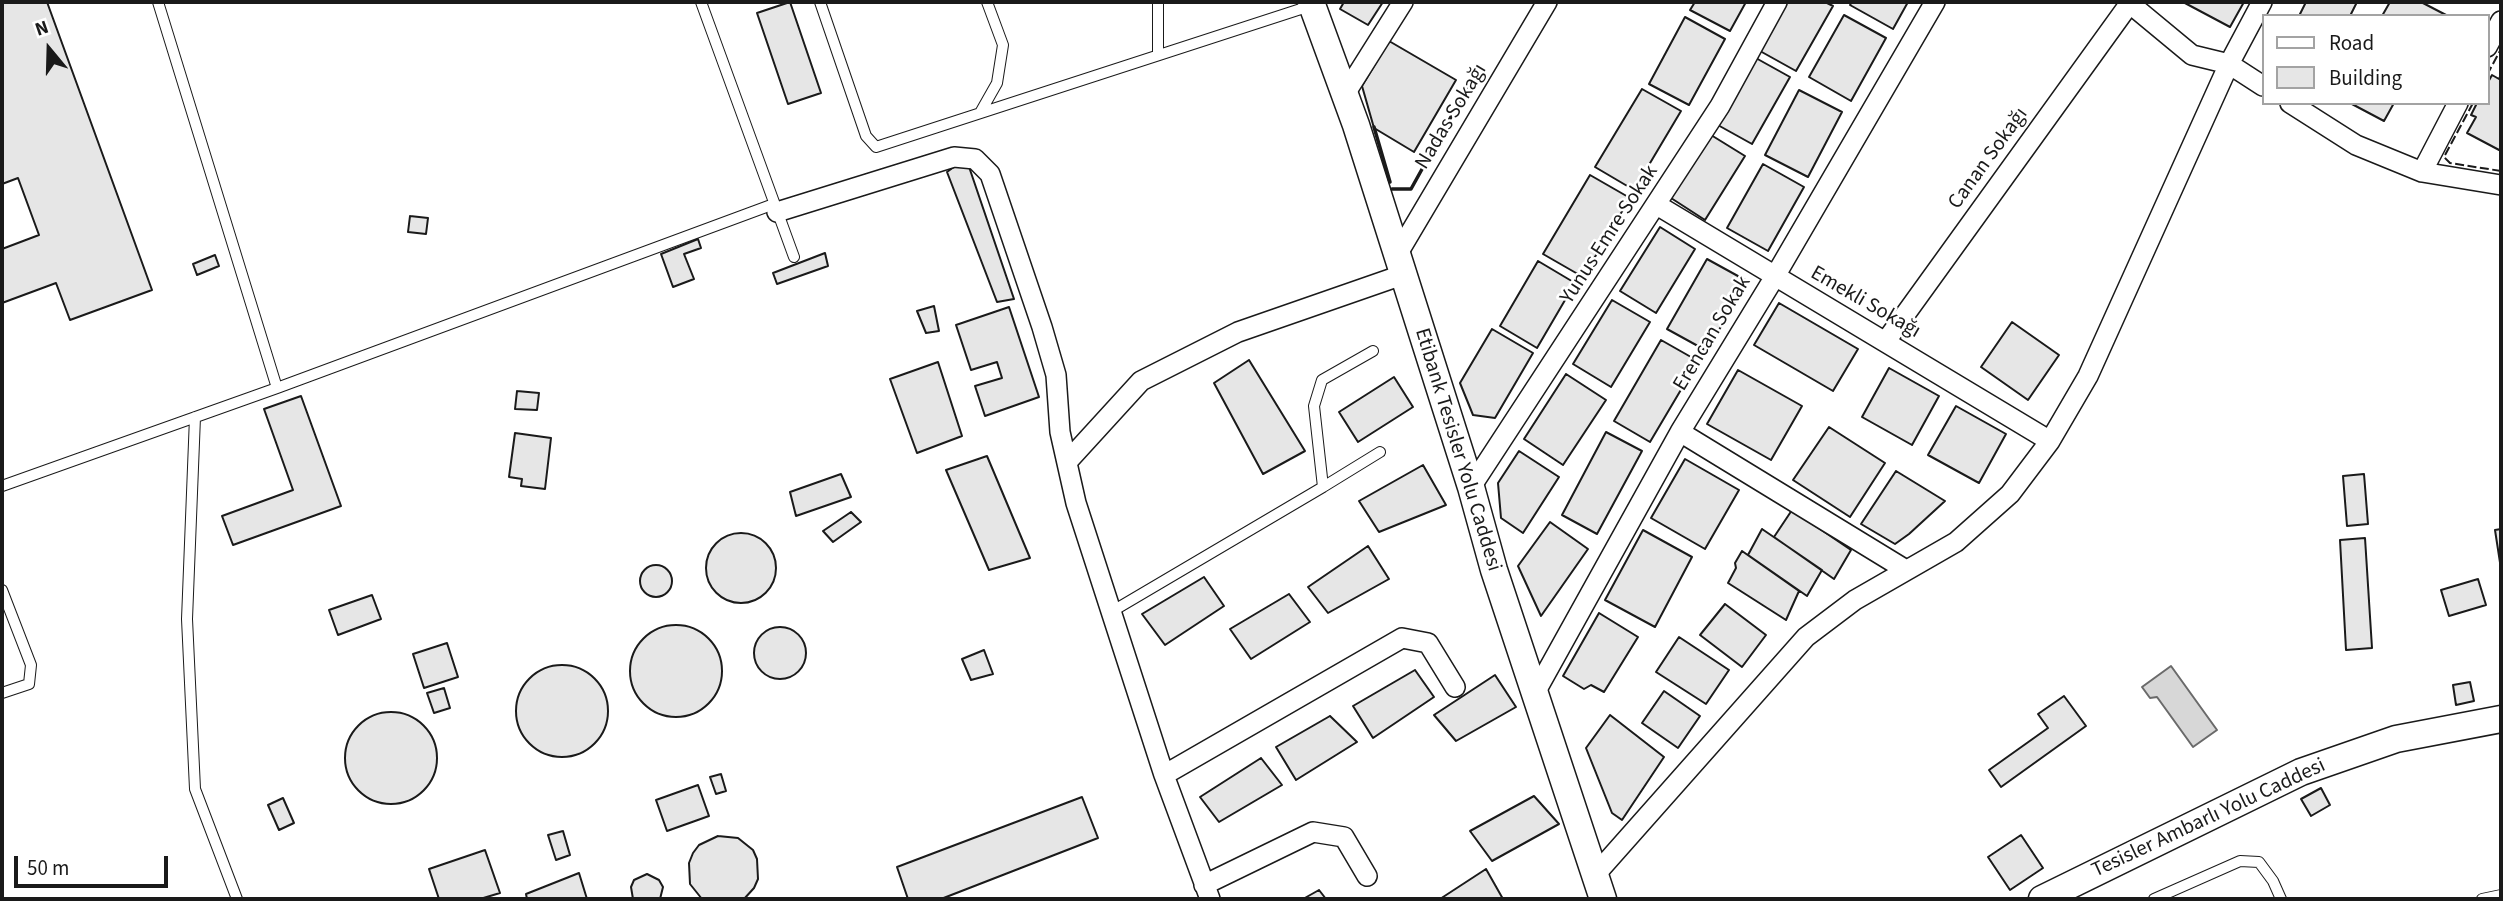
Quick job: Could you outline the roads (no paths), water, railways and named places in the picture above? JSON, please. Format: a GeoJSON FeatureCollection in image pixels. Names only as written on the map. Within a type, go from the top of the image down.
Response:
{"type":"FeatureCollection","features":[{"type":"Feature","properties":{"kind":"street"},"geometry":{"type":"LineString","coordinates":[[1345,94],[1403,2]]}},
{"type":"Feature","properties":{"kind":"street","name":"Nadas Sokağı"},"geometry":{"type":"LineString","coordinates":[[1399,265],[1548,2]]}},
{"type":"Feature","properties":{"kind":"street","name":"Yunus Emre Sokak"},"geometry":{"type":"LineString","coordinates":[[1471,487],[1720,106],[1777,2]]}},
{"type":"Feature","properties":{"kind":"street","name":"Erencan Sokak"},"geometry":{"type":"LineString","coordinates":[[1535,693],[1680,432],[1774,278],[1935,2]]}},
{"type":"Feature","properties":{"kind":"street"},"geometry":{"type":"LineString","coordinates":[[1599,887],[1806,638],[1855,600],[1956,542],[2010,494],[2050,441],[2088,376],[2229,64],[2262,2]]}},
{"type":"Feature","properties":{"kind":"street"},"geometry":{"type":"LineString","coordinates":[[2129,3],[2192,55],[2229,64],[2262,85]]}},
{"type":"Feature","properties":{"kind":"street","name":"Canan Sokağı"},"geometry":{"type":"LineString","coordinates":[[1886,341],[2129,3]]}},
{"type":"Feature","properties":{"kind":"street","name":"Etibank Tesisler Yolu Caddesi"},"geometry":{"type":"LineString","coordinates":[[1312,4],[1345,94],[1471,487],[1494,570],[1599,887]]}},
{"type":"Feature","properties":{"kind":"street"},"geometry":{"type":"LineString","coordinates":[[2489,43],[2501,20]]}},
{"type":"Feature","properties":{"kind":"street"},"geometry":{"type":"LineString","coordinates":[[2293,105],[2356,145],[2422,172],[2501,185]]}},
{"type":"Feature","properties":{"kind":"street"},"geometry":{"type":"LineString","coordinates":[[2422,172],[2457,105]]}},
{"type":"Feature","properties":{"kind":"street"},"geometry":{"type":"LineString","coordinates":[[776,208],[954,157],[975,159],[989,174],[1056,375],[1060,432],[1076,503],[1164,775],[1207,892],[1313,832],[1344,837],[1367,876]]}},
{"type":"Feature","properties":{"kind":"street","name":"Emekli Sokağı"},"geometry":{"type":"LineString","coordinates":[[1657,205],[1774,278],[1886,341],[2050,441]]}},
{"type":"Feature","properties":{"kind":"street"},"geometry":{"type":"LineString","coordinates":[[1067,462],[1141,381],[1238,332],[1399,265]]}},
{"type":"Feature","properties":{"kind":"street"},"geometry":{"type":"LineString","coordinates":[[1680,432],[1906,570]]}},
{"type":"Feature","properties":{"kind":"street"},"geometry":{"type":"LineString","coordinates":[[1164,775],[1402,638],[1428,643],[1455,687]]}},
{"type":"Feature","properties":{"kind":"street","name":"Tesisler Ambarlı Yolu Caddesi"},"geometry":{"type":"LineString","coordinates":[[2042,899],[2301,772],[2396,739],[2501,719]]}},
{"type":"Feature","properties":{"kind":"lane"},"geometry":{"type":"LineString","coordinates":[[158,2],[277,388]]}},
{"type":"Feature","properties":{"kind":"lane"},"geometry":{"type":"LineString","coordinates":[[701,2],[794,257]]}},
{"type":"Feature","properties":{"kind":"lane"},"geometry":{"type":"LineString","coordinates":[[820,2],[866,136],[876,147],[1312,4]]}},
{"type":"Feature","properties":{"kind":"lane"},"geometry":{"type":"LineString","coordinates":[[980,113],[997,83],[1003,45],[987,2]]}},
{"type":"Feature","properties":{"kind":"lane"},"geometry":{"type":"LineString","coordinates":[[1158,2],[1158,55]]}},
{"type":"Feature","properties":{"kind":"lane"},"geometry":{"type":"LineString","coordinates":[[2,486],[776,208]]}},
{"type":"Feature","properties":{"kind":"lane"},"geometry":{"type":"LineString","coordinates":[[1323,486],[1314,406],[1322,380],[1373,351]]}},
{"type":"Feature","properties":{"kind":"lane"},"geometry":{"type":"LineString","coordinates":[[195,417],[187,618],[195,789],[237,899]]}},
{"type":"Feature","properties":{"kind":"lane"},"geometry":{"type":"LineString","coordinates":[[1111,612],[1380,452]]}},
{"type":"Feature","properties":{"kind":"lane"},"geometry":{"type":"LineString","coordinates":[[2,590],[31,665],[29,684],[2,693]]}},
{"type":"Feature","properties":{"kind":"lane"},"geometry":{"type":"LineString","coordinates":[[2154,899],[2240,861],[2259,862],[2273,881],[2281,899]]}},
{"type":"Feature","properties":{"kind":"lane"},"geometry":{"type":"LineString","coordinates":[[2482,899],[2501,895]]}}]}
